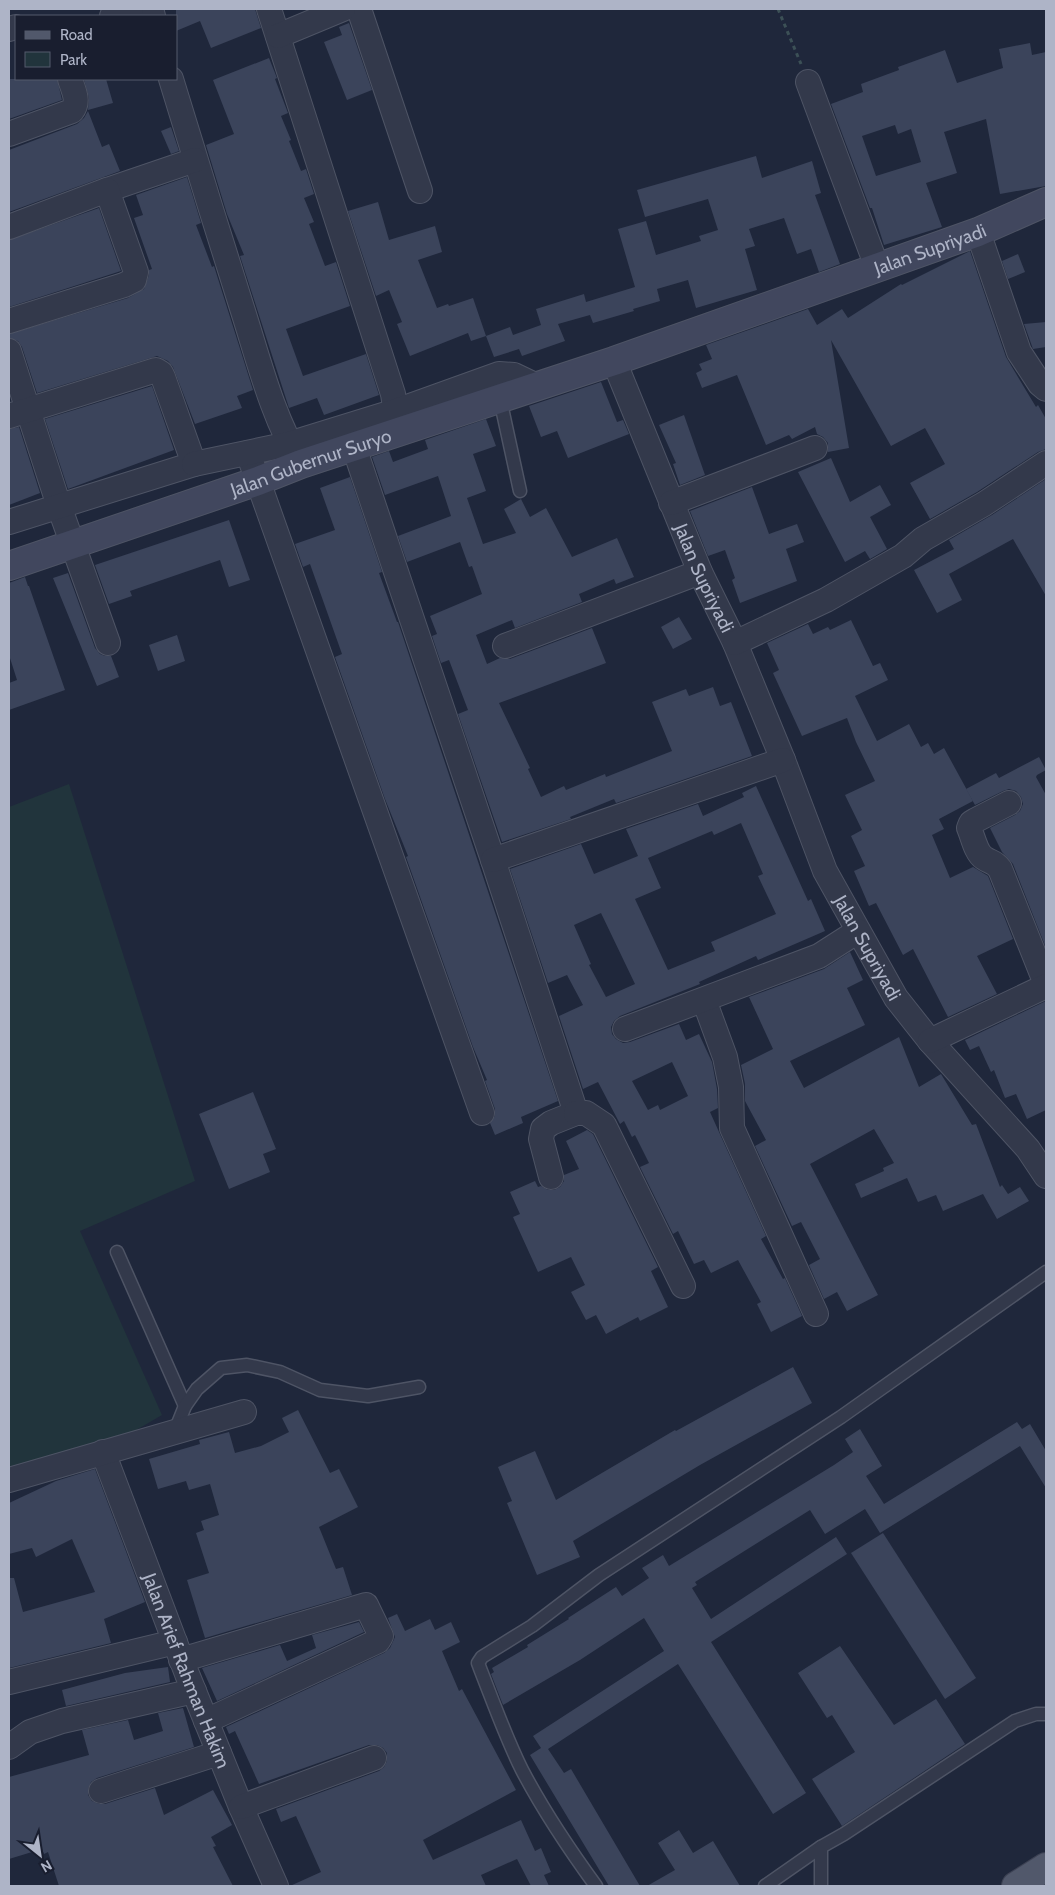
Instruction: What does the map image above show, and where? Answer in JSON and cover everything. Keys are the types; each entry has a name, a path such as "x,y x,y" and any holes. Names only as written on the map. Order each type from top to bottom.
{"main road":[{"name":"Jalan Supriyadi","path":"614,361 978,232 1046,202"},
{"name":"Jalan Gubernur Suryo","path":"9,566 258,481 295,454 354,446 398,422 500,399 614,361"},
{"path":"1016,1886 1046,1868"}],"street":[{"path":"115,15 131,9"},
{"path":"269,9 393,394 398,422"},
{"path":"278,36 343,9"},
{"path":"358,9 420,190"},
{"path":"9,134 72,111 77,101 70,80"},
{"path":"171,80 272,404 295,454"},
{"path":"808,82 877,267"},
{"path":"9,227 107,190 195,160"},
{"path":"9,321 124,285 134,280 136,272 107,190"},
{"path":"978,232 1019,352 1046,390"},
{"path":"9,351 19,413 74,544 108,643"},
{"name":"Jalan Supriyadi","path":"614,361 700,572 734,643 783,760 825,871 896,998 930,1041 1037,1145 1046,1176"},
{"path":"19,413 156,370 163,377 194,464"},
{"path":"9,522 194,464 248,453 295,454 398,422 499,374 514,375 537,386"},
{"path":"354,446 494,860 576,1113"},
{"path":"671,503 815,448"},
{"path":"248,453 482,1113"},
{"path":"734,643 826,600 903,556 923,539 984,504 1046,463"},
{"path":"505,646 700,572"},
{"path":"494,860 783,760"},
{"path":"930,1041 1046,985 1000,869 995,862 984,858 980,854 970,828 971,823 1009,804"},
{"path":"625,1029 819,956 858,932"},
{"path":"704,1000 725,1057 730,1080 733,1110 732,1128 816,1314"},
{"path":"551,1177 541,1139 543,1129 551,1123 576,1113 586,1113 604,1125 683,1286"},
{"path":"9,1480 244,1412"},
{"name":"Jalan Arief Rahman Hakim","path":"103,1452 184,1666 276,1886"},
{"path":"9,1747 30,1732 62,1721 184,1666 366,1605 381,1636 378,1641 206,1721"},
{"path":"9,1682 184,1666"},
{"path":"101,1791 219,1753"},
{"path":"241,1806 374,1758"}],"lane":[{"path":"500,399 520,491"},
{"path":"116,1252 185,1406"},
{"path":"596,1886 536,1795 519,1763 480,1671 478,1663 482,1657 532,1626 599,1575 841,1417 1046,1272"},
{"path":"175,1431 185,1406 197,1389 222,1368 247,1365 280,1372 320,1390 368,1396 419,1387"},
{"path":"766,1886 821,1847 844,1834 1016,1721 1036,1714 1046,1714"},
{"path":"821,1847 821,1886"}],"path":[{"path":"778,9 808,82"}],"green space":[{"path":"69,784 195,1181 80,1231 162,1415 102,1450 9,1477 9,807"}],"building":[{"path":"176,9 255,9 261,28 211,48 200,21 178,30 178,15 176,15"},
{"path":"349,23 372,90 347,100 324,42 342,35 339,27"},
{"path":"1030,43 1032,55 1046,52 1046,186 1000,194 986,119 944,132 957,173 926,183 942,227 884,245 872,208 870,208 831,104 863,92 861,84 899,70 898,67 945,50 957,83 1003,68 999,49","holes":["895,125 898,134 911,129 921,162 876,176 862,136"]},
{"path":"269,58 288,113 281,116 291,140 289,141 301,171 306,169 314,194 304,198 314,222 309,224 325,266 336,262 350,306 286,329 303,376 366,354 379,395 324,415 317,398 289,408 240,256 244,255 227,214 206,145 234,134 213,80"},
{"path":"9,79 57,80 62,100 9,119"},
{"path":"84,80 106,80 113,103 88,110 89,98"},
{"path":"88,111 102,147 109,144 120,171 9,212 9,150 77,124"},
{"path":"171,127 179,151 171,154 161,131"},
{"path":"756,156 762,178 812,161 821,193 815,195 840,264 819,272 811,249 797,254 784,218 749,229 755,246 745,249 757,290 696,308 688,280 657,289 660,301 633,309 634,311 593,323 590,315 558,324 565,341 522,356 519,349 494,357 486,336 510,327 513,335 541,325 536,309 584,294 586,302 635,287 618,229 646,221 656,255 701,241 699,236 718,230 708,199 645,217 637,190"},
{"path":"187,177 201,223 196,225 212,267 214,266 253,390 237,396 242,408 195,424 173,367 168,361 157,356 37,393 22,347 18,341 9,338 9,334 128,298 144,289 149,270 152,269 134,218 143,215 136,195"},
{"path":"378,202 389,240 435,226 442,252 418,260 437,308 473,298 486,336 471,341 468,333 410,356 397,324 402,322 389,290 376,296 348,211"},
{"path":"99,208 121,271 9,307 9,240"},
{"path":"970,251 1006,357 1036,407 1038,405 1046,419 1046,449 1038,452 977,492 930,519 910,483 945,464 925,428 891,446 831,340 849,448 828,452 828,443 817,434 815,427 792,439 789,435 766,445 737,375 702,388 696,373 702,370 699,364 712,359 706,345 808,309 817,325 842,309 848,318 901,284"},
{"path":"1018,254 1025,272 1008,279 1002,261"},
{"path":"1046,322 1046,347 1033,349 1024,324"},
{"path":"601,382 617,422 623,420 629,434 568,458 557,431 541,437 529,406"},
{"path":"152,386 174,450 68,489 45,419"},
{"path":"684,415 705,475 680,485 673,464 676,463 659,425"},
{"path":"486,419 496,446 473,454 486,491 467,498 483,544 516,533 504,509 521,499 530,517 546,508 572,557 617,538 634,577 616,584 614,579 579,594 582,602 515,628 512,620 476,635 487,664 500,658 510,659 592,628 606,663 499,703 530,768 528,769 541,797 564,786 566,790 605,774 606,777 672,751 652,702 686,689 689,696 713,687 720,706 731,702 752,756 616,803 614,799 570,817 571,819 502,842 458,714 468,710 449,660 441,663 432,636 437,634 430,616 482,594 472,566 469,567 460,542 407,562 398,536 451,516 438,476 385,495 372,457 389,451 393,462 428,449 425,440"},
{"path":"19,427 40,493 9,505 9,429"},
{"path":"831,458 850,502 880,485 891,505 870,517 887,549 870,559 865,551 845,562 798,472"},
{"path":"350,477 382,572 379,573 398,622 558,1101 521,1117 523,1123 495,1135 490,1123 495,1116 495,1109 485,1081 487,1080 473,1047 406,857 408,856 385,799 335,657 342,654 310,564 303,567 295,544 335,530 320,488"},
{"path":"1046,479 1046,596 1013,539 949,574 962,600 937,613 914,570 954,549 949,540 992,515"},
{"path":"752,487 769,534 797,524 804,542 786,549 797,581 740,603 732,580 735,578 725,550 708,556 690,511"},
{"path":"229,520 250,580 229,587 220,560 130,591 132,596 109,604 95,565"},
{"path":"68,573 95,648 100,654 111,656 119,677 97,686 53,578"},
{"path":"25,577 65,690 9,710 9,683 17,680 9,655 9,583"},
{"path":"679,617 692,639 673,649 661,627"},
{"path":"851,620 873,666 880,663 888,680 855,696 877,741 909,724 921,747 928,743 934,754 944,748 973,801 939,819 944,829 932,835 950,878 973,867 988,876 1013,939 977,956 997,994 948,1017 913,949 903,955 876,903 869,906 854,871 865,866 851,836 862,830 845,795 875,781 856,742 847,718 802,736 773,673 779,670 767,643 808,624 813,634 828,627 830,630"},
{"path":"177,635 185,661 158,671 149,645"},
{"path":"1039,757 1046,770 1036,777 1046,795 1046,948 1013,864 1002,852 990,828 1020,811 1023,804 1021,797 1016,791 1009,789 975,805 966,789 996,773 999,778"},
{"path":"756,786 808,901 811,899 825,931 758,960 756,956 699,982 700,984 620,1016 611,1027 612,1034 623,1043 679,1024 686,1040 699,1034 712,1062 717,1089 718,1108 710,1112 766,1236 761,1239 783,1279 785,1278 802,1316 771,1332 757,1304 761,1302 738,1260 711,1273 704,1260 694,1264 678,1231 673,1234 640,1167 649,1163 635,1135 632,1137 624,1121 620,1124 598,1082 583,1089 559,1016 583,1005 567,975 548,983 510,869 581,844 594,874 638,856 626,829 698,804 703,816 744,797 742,793","holes":["741,823 763,874 758,876 776,914 711,942 715,951 668,970 635,899 661,888 648,858 712,831 714,835","601,913 635,984 606,997 589,965 591,964 574,925","672,1062 688,1096 660,1110 658,1105 648,1110 632,1081"]},
{"path":"850,952 863,980 847,988 865,1025 790,1061 804,1088 899,1037 919,1087 941,1074 972,1125 976,1124 1000,1187 1002,1185 1008,1194 1020,1187 1029,1201 997,1219 983,1194 943,1211 936,1195 918,1202 907,1178 861,1198 855,1184 884,1171 883,1168 894,1163 874,1129 810,1164 878,1295 847,1311 837,1292 824,1299 809,1265 820,1259 801,1222 792,1226 755,1146 766,1140 745,1101 745,1084 741,1065 773,1049 749,997 824,969"},
{"path":"1046,1001 1046,1110 1027,1119 1016,1094 1005,1098 994,1070 991,1072 979,1046 970,1050 965,1040"},
{"path":"253,1092 276,1149 263,1154 270,1172 229,1189 199,1114"},
{"path":"587,1130 593,1134 658,1267 651,1271 668,1307 640,1321 638,1317 606,1334 596,1315 586,1320 571,1292 585,1285 571,1257 538,1272 513,1217 520,1214 510,1192 535,1181 538,1187 541,1186 548,1190 560,1187 564,1181 564,1175 579,1169 566,1141"},
{"path":"793,1367 812,1403 700,1465 573,1541 580,1557 537,1575 507,1503 512,1501 498,1467 535,1451 556,1500 675,1430"},
{"path":"298,1410 330,1473 339,1469 358,1507 319,1527 336,1569 343,1567 352,1595 205,1638 187,1580 209,1573 196,1533 204,1530 201,1521 219,1515 210,1484 189,1490 186,1481 158,1489 149,1459 200,1444 199,1440 229,1432 235,1453 261,1446 289,1432 282,1418"},
{"path":"1017,1422 1022,1429 1030,1424 1046,1451 1046,1488 1020,1446 880,1533 865,1509 825,1534 810,1510 695,1582 697,1585 692,1588 711,1619 836,1537 847,1554 711,1642 806,1793 773,1814 678,1664 548,1749 564,1773 571,1769 640,1886 609,1886 530,1755 541,1748 533,1736 664,1651 644,1618 580,1660 503,1705 491,1674 494,1672 492,1668 528,1647 527,1645 616,1587 622,1596 649,1578 642,1568 663,1555 669,1566 834,1465 853,1452 845,1439 860,1429 882,1466 866,1476 884,1504"},
{"path":"95,1469 145,1602 104,1619 111,1643 9,1668 9,1578 14,1578 23,1612 95,1592 72,1539 36,1557 32,1548 9,1554 9,1503 56,1481"},
{"path":"883,1533 976,1678 945,1699 851,1553"},
{"path":"397,1614 405,1631 430,1619 435,1630 451,1622 460,1642 442,1651 459,1691 462,1689 516,1790 423,1840 433,1860 521,1820 535,1851 541,1848 551,1872 544,1875 549,1886 531,1886 517,1859 481,1875 486,1886 290,1886 321,1872 296,1816 281,1822 276,1809 379,1771 387,1761 387,1753 377,1745 369,1745 259,1784 235,1731 229,1734 226,1727 384,1653 390,1648 395,1637 388,1618"},
{"path":"359,1622 364,1632 217,1701 202,1668 280,1645 287,1661 316,1648 312,1635"},
{"path":"840,1646 894,1725 936,1699 965,1744 842,1826 812,1779 855,1752 832,1715 827,1718 798,1673"},
{"path":"168,1667 170,1682 66,1706 62,1690 125,1673"},
{"path":"183,1708 194,1747 97,1778 91,1782 88,1795 92,1801 105,1804 155,1788 164,1815 213,1790 232,1825 211,1837 216,1846 213,1847 233,1886 59,1886 48,1852 44,1854 42,1849 9,1859 9,1777 89,1755 82,1730 128,1720 134,1740 163,1731 158,1713"},
{"path":"679,1830 693,1853 713,1841 740,1886 647,1886 675,1870 658,1843"}]}
